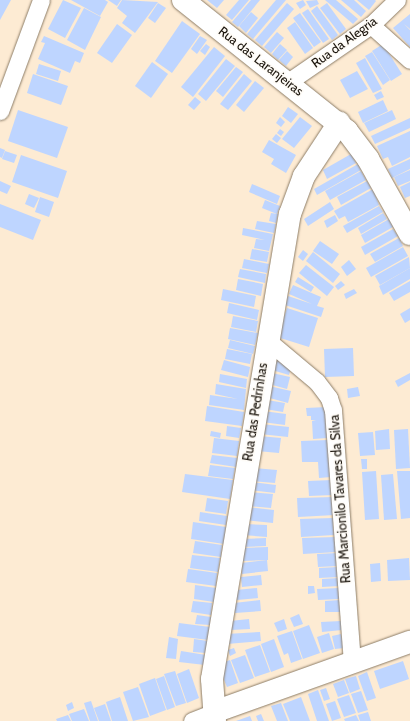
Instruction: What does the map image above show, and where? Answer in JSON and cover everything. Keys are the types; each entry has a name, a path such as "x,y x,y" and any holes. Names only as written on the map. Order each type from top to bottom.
{"street":[{"path":"0,110 41,0"},
{"name":"Rua das Laranjeiras","path":"183,0 339,123 354,138 368,159 410,234"},
{"name":"Rua da Alegria","path":"288,82 371,25 397,0"},
{"path":"371,25 410,60"},
{"name":"Rua das Pedrinhas","path":"214,717 212,679 267,340 296,193 339,123"},
{"name":"Rua Marcionilo Tavares da Silva","path":"267,340 317,382 329,398 333,410 352,663"},
{"path":"192,721 214,717 410,642"}],"building":[{"path":"0,0 11,0 0,20"},
{"path":"63,0 81,8 65,38 48,29"},
{"path":"71,0 105,0 108,2 100,16"},
{"path":"108,0 121,0 117,6"},
{"path":"122,0 158,2 135,33 122,23 127,16 117,8"},
{"path":"207,0 224,0 217,8"},
{"path":"239,0 249,0 232,20 226,15"},
{"path":"251,0 260,0 238,27 232,22"},
{"path":"276,0 286,0 253,39 247,34"},
{"path":"303,0 306,5 300,9 296,3"},
{"path":"317,0 319,4 310,8 306,1"},
{"path":"325,0 336,0 358,19 353,24"},
{"path":"341,0 354,0 366,11 361,17"},
{"path":"357,0 375,0 376,1 369,10"},
{"path":"158,3 166,8 155,23 148,18"},
{"path":"287,3 294,9 262,46 255,40"},
{"path":"327,3 346,29 340,34 320,8"},
{"path":"317,6 338,35 332,40 311,11"},
{"path":"84,8 101,17 85,50 67,40"},
{"path":"308,9 329,39 323,43 302,13"},
{"path":"251,12 258,18 246,33 239,26"},
{"path":"300,13 321,42 314,47 293,18"},
{"path":"410,14 410,29 404,24 410,30 410,47 393,28"},
{"path":"182,21 200,34 172,73 155,61"},
{"path":"295,22 313,48 305,54 287,28"},
{"path":"117,24 132,35 112,63 97,53"},
{"path":"277,32 284,38 271,53 264,47"},
{"path":"44,36 84,53 80,63 75,61 70,73 38,59 45,43 41,42"},
{"path":"200,36 207,40 197,54 191,49"},
{"path":"206,44 210,47 205,55 200,51"},
{"path":"280,44 287,50 278,60 272,54"},
{"path":"383,44 402,74 391,81 372,51"},
{"path":"214,47 225,56 193,97 181,87"},
{"path":"287,51 293,57 286,66 279,60"},
{"path":"372,52 390,80 383,85 365,56"},
{"path":"365,58 382,89 373,93 356,63"},
{"path":"226,59 235,66 206,101 198,94"},
{"path":"152,62 168,74 151,98 135,86"},
{"path":"39,64 61,71 58,81 36,74"},
{"path":"236,67 243,72 223,97 216,91"},
{"path":"357,71 368,89 350,98 340,80"},
{"path":"33,74 68,86 61,105 27,93"},
{"path":"244,74 252,81 228,110 220,104"},
{"path":"255,81 264,88 244,112 236,105"},
{"path":"381,91 384,97 377,100 374,95"},
{"path":"195,97 201,102 194,110 188,105"},
{"path":"383,100 388,111 363,123 358,112"},
{"path":"288,107 298,114 291,123 282,116"},
{"path":"18,110 68,127 57,158 8,141"},
{"path":"392,110 396,119 369,132 364,123"},
{"path":"280,117 285,122 281,127 276,123"},
{"path":"300,117 312,126 294,148 282,139"},
{"path":"410,118 410,128 375,144 371,136"},
{"path":"280,129 284,132 281,136 277,133"},
{"path":"410,131 410,157 392,166 388,157 383,159 377,146"},
{"path":"276,134 281,138 277,143 272,139"},
{"path":"269,140 296,155 286,173 271,164 274,159 262,152"},
{"path":"0,148 5,150 2,158 0,157"},
{"path":"5,151 17,155 14,163 2,159"},
{"path":"351,154 356,163 327,179 323,170"},
{"path":"21,155 67,171 58,198 12,182"},
{"path":"410,159 410,169 392,178 388,169"},
{"path":"358,164 361,170 317,195 314,189"},
{"path":"410,170 410,181 398,186 394,177"},
{"path":"361,171 366,180 330,200 325,191"},
{"path":"0,181 11,186 7,194 0,191"},
{"path":"367,181 371,188 341,205 337,197"},
{"path":"410,182 410,196 405,198 400,187"},
{"path":"252,184 280,196 277,204 249,192"},
{"path":"373,189 379,205 348,222 345,216 339,219 334,211"},
{"path":"29,194 39,198 34,208 25,204"},
{"path":"40,197 54,202 49,217 35,212"},
{"path":"265,200 280,206 277,214 262,208"},
{"path":"330,202 334,209 308,226 304,219"},
{"path":"0,204 41,220 33,240 0,227"},
{"path":"379,206 383,212 347,233 343,226"},
{"path":"271,213 278,214 276,223 269,221"},
{"path":"383,213 387,219 361,234 358,228"},
{"path":"335,215 338,221 327,228 324,221"},
{"path":"389,219 393,227 365,243 361,235"},
{"path":"257,221 276,224 274,233 255,229"},
{"path":"243,228 273,234 269,251 254,248 256,239 265,240 242,235"},
{"path":"393,229 398,236 365,255 361,247"},
{"path":"399,238 403,246 375,262 370,254"},
{"path":"320,241 339,254 332,264 313,251"},
{"path":"403,247 408,256 371,277 366,268"},
{"path":"252,249 269,252 267,262 250,259"},
{"path":"303,250 308,254 303,261 298,257"},
{"path":"313,252 340,274 333,283 306,261"},
{"path":"409,257 410,268 380,285 375,276"},
{"path":"244,259 269,264 267,273 242,268"},
{"path":"349,260 356,269 347,276 341,267"},
{"path":"306,265 334,287 327,296 299,273"},
{"path":"410,268 410,279 383,295 379,286"},
{"path":"240,269 266,274 265,283 238,277"},
{"path":"298,277 314,287 311,292 295,282"},
{"path":"238,279 263,284 261,296 236,290"},
{"path":"341,281 345,285 338,290 335,286"},
{"path":"410,281 410,292 394,301 389,293"},
{"path":"293,285 321,297 317,306 324,308 321,317 285,305 288,296 312,304 289,294"},
{"path":"223,289 256,296 254,307 221,300"},
{"path":"354,289 357,293 346,299 344,294"},
{"path":"229,303 259,310 257,320 227,313"},
{"path":"287,308 318,318 309,347 277,337"},
{"path":"410,308 410,320 405,323 400,314"},
{"path":"233,316 258,321 256,332 231,327"},
{"path":"230,328 258,333 255,345 228,339"},
{"path":"230,340 255,346 253,354 228,348"},
{"path":"353,348 354,376 325,377 324,349"},
{"path":"227,349 252,354 250,364 225,359"},
{"path":"276,359 292,364 289,375 272,370"},
{"path":"224,360 250,367 248,377 221,370"},
{"path":"272,373 290,377 287,389 269,384"},
{"path":"410,373 410,380 398,387 395,381"},
{"path":"220,374 247,379 246,388 219,382"},
{"path":"216,384 246,389 244,410 209,405 210,395 238,399 215,394"},
{"path":"269,386 291,391 288,403 266,397"},
{"path":"358,387 360,396 348,398 347,389"},
{"path":"267,400 285,403 283,412 265,409"},
{"path":"207,406 244,412 242,426 205,421"},
{"path":"327,407 327,438 313,439 312,421 316,420 311,420 311,416 307,416 306,408"},
{"path":"263,411 286,414 285,425 262,422"},
{"path":"261,424 289,427 288,437 260,434"},
{"path":"227,426 241,428 239,438 226,436"},
{"path":"389,429 390,449 376,450 375,431"},
{"path":"408,429 410,468 396,469 394,430"},
{"path":"211,431 221,433 220,438 210,436"},
{"path":"373,432 375,455 360,456 358,433"},
{"path":"259,436 281,438 279,453 257,451"},
{"path":"214,438 239,441 237,456 212,453"},
{"path":"328,440 331,477 319,478 318,462 302,462 301,441"},
{"path":"212,455 237,458 236,467 210,463"},
{"path":"361,459 367,459 367,469 362,469"},
{"path":"210,465 235,468 233,479 208,476"},
{"path":"253,468 277,470 275,483 251,481"},
{"path":"376,471 379,519 365,520 362,472"},
{"path":"397,471 410,471 410,518 401,519"},
{"path":"185,474 233,480 230,499 182,492"},
{"path":"393,474 397,519 384,520 381,475"},
{"path":"332,480 333,495 309,496 308,481"},
{"path":"251,482 276,485 275,493 250,490"},
{"path":"249,492 273,494 271,508 248,506"},
{"path":"334,497 335,515 298,517 297,498"},
{"path":"207,498 228,501 226,514 205,511"},
{"path":"246,507 274,510 273,523 245,520"},
{"path":"200,512 227,516 226,525 199,521"},
{"path":"333,518 334,535 301,537 300,519"},
{"path":"193,522 226,527 224,544 191,539"},
{"path":"245,524 267,525 267,537 243,535"},
{"path":"336,537 337,552 303,554 302,538"},
{"path":"266,538 266,546 242,547 242,539"},
{"path":"195,541 222,545 221,557 193,553"},
{"path":"268,547 268,560 242,561 242,548"},
{"path":"338,553 338,566 318,567 317,554"},
{"path":"192,555 220,558 218,572 190,568"},
{"path":"409,558 410,580 388,581 387,560"},
{"path":"267,560 268,571 242,574 241,563"},
{"path":"380,563 381,581 371,582 370,564"},
{"path":"338,567 339,577 319,578 319,568"},
{"path":"188,569 217,573 216,586 186,582"},
{"path":"261,575 262,585 242,587 241,577"},
{"path":"339,578 339,586 322,587 322,579"},
{"path":"195,585 216,588 214,602 194,599"},
{"path":"308,586 314,586 315,593 308,594"},
{"path":"257,588 258,598 237,600 236,590"},
{"path":"339,588 340,599 318,600 317,589"},
{"path":"260,600 261,611 235,613 234,603"},
{"path":"340,600 341,612 325,612 325,601"},
{"path":"193,601 212,603 211,615 191,612"},
{"path":"299,614 303,624 294,627 290,618"},
{"path":"197,615 211,617 210,625 195,624"},
{"path":"249,619 250,629 231,630 230,621"},
{"path":"284,619 287,629 278,632 274,623"},
{"path":"341,621 342,630 322,632 321,622"},
{"path":"179,623 210,627 208,640 177,636"},
{"path":"309,625 320,653 303,659 293,631"},
{"path":"292,631 302,659 291,663 288,653 284,655 277,636"},
{"path":"260,632 261,641 227,644 226,634"},
{"path":"329,633 334,649 322,653 317,637"},
{"path":"341,634 344,648 335,649 332,636"},
{"path":"169,637 178,639 176,659 166,658"},
{"path":"194,639 208,641 206,653 193,652"},
{"path":"274,639 284,667 271,672 261,644"},
{"path":"260,645 270,672 255,677 245,650"},
{"path":"234,648 236,653 230,656 228,650"},
{"path":"181,651 206,655 205,665 179,662"},
{"path":"245,655 254,678 240,683 231,660"},
{"path":"230,660 238,683 227,687 222,675 222,663"},
{"path":"403,661 409,679 380,689 374,671"},
{"path":"189,669 199,698 187,703 177,674"},
{"path":"175,671 186,703 176,706 164,674"},
{"path":"367,672 376,698 367,701 358,676"},
{"path":"164,676 175,707 167,710 156,679"},
{"path":"356,676 360,689 350,693 345,679"},
{"path":"155,678 166,710 150,716 139,684"},
{"path":"344,680 349,693 338,697 333,684"},
{"path":"138,687 149,717 133,721 123,692"},
{"path":"326,688 330,699 324,701 320,690"},
{"path":"318,690 329,721 317,721 308,694"},
{"path":"361,691 368,710 358,713 351,694"},
{"path":"349,695 356,713 344,717 337,699"},
{"path":"120,697 128,721 112,721 106,702"},
{"path":"301,697 310,721 290,721 283,704"},
{"path":"91,701 98,721 90,721 84,703"},
{"path":"335,701 341,718 332,721 326,704"},
{"path":"72,702 74,708 68,711 66,705"},
{"path":"281,703 288,721 277,721 271,706"},
{"path":"105,704 111,721 99,721 94,708"},
{"path":"84,709 89,721 72,721 69,714"},
{"path":"368,712 371,721 360,721 358,715"},
{"path":"261,714 264,721 258,721 256,716"},
{"path":"68,715 71,721 57,721 56,719"},
{"path":"356,715 359,721 345,721 344,719"},
{"path":"250,716 252,721 236,721"}]}
